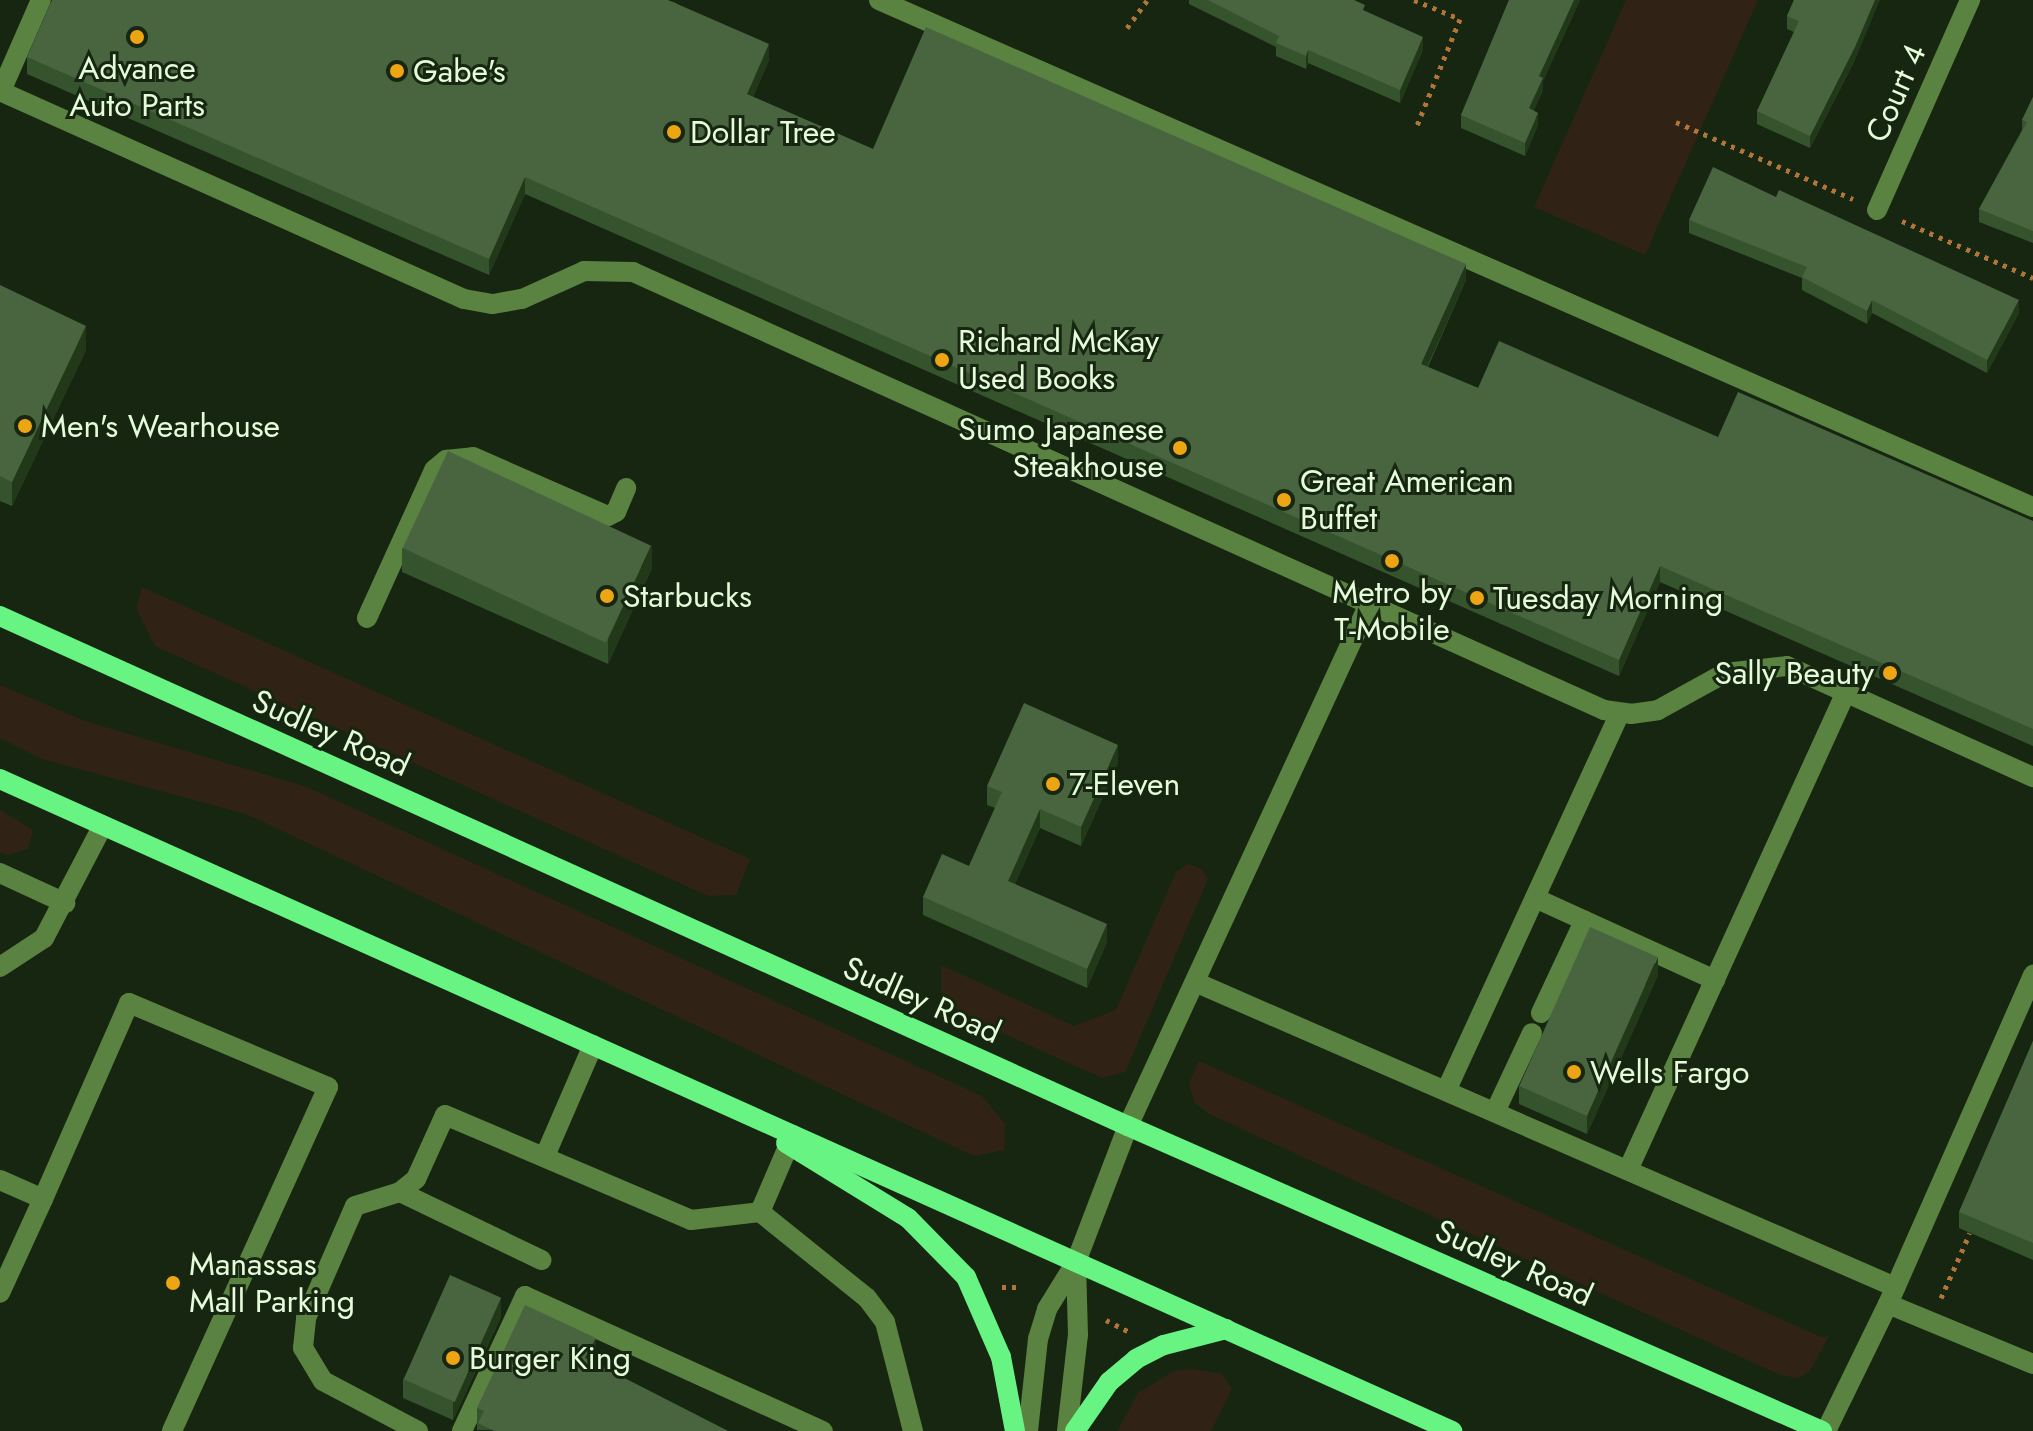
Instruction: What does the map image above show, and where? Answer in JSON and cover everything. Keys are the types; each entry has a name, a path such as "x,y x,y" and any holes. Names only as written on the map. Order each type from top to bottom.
{"main road":[{"name":"Sudley Road","path":"0,616 1128,1126 1824,1431"},
{"path":"0,779 718,1101 792,1140 1076,1262 1452,1431"},
{"path":"792,1140 908,1218 966,1277 1001,1357 1015,1431"},
{"path":"1075,1431 1109,1382 1136,1359 1164,1345 1226,1329"}],"street":[{"path":"41,0 0,91 464,299 493,304 522,299 584,271 633,272 1604,710 1620,713 1658,710 1725,673 1764,665 1787,666 2033,777"},
{"path":"879,0 2033,507"},
{"name":"Court 4","path":"1877,210 1970,0"},
{"path":"367,618 434,470 446,460 473,457 608,516 616,512 626,488"},
{"path":"1028,1431 1042,1324 1053,1295 1076,1262 1128,1126 1369,604"},
{"path":"1628,1170 1846,692"},
{"path":"1446,1091 1620,713"},
{"path":"0,967 44,938 65,903 103,825"},
{"path":"0,873 65,903"},
{"path":"1535,898 1715,980"},
{"path":"1541,1013 1584,921"},
{"path":"1824,1431 1892,1296 2033,975"},
{"path":"1195,982 1628,1170 1892,1296 1930,1321 2033,1364"},
{"path":"0,1293 129,1003 328,1087 172,1431"},
{"path":"1495,1112 1532,1033"},
{"path":"545,1156 593,1045"},
{"path":"418,1431 323,1381 303,1348 306,1318 355,1206 400,1192 416,1179 445,1115 691,1220 760,1212 867,1298 885,1322 913,1431"},
{"path":"760,1212 792,1140"},
{"path":"0,1180 43,1199"},
{"path":"400,1192 541,1260"},
{"path":"1067,1431 1078,1335 1076,1262"},
{"path":"462,1431 525,1296 823,1431"}],"path":[{"path":"1127,28 1147,0"},
{"path":"1414,0 1460,19 1416,128"},
{"path":"1930,1321 1970,1233"},
{"path":"998,1287 1017,1287"},
{"path":"1120,1326 1124,1318"},
{"path":"1106,1320 1133,1336"}],"shaded area":[{"path":"1626,0 1758,0 1645,255 1534,207"},
{"path":"142,587 750,859 736,895 708,896 155,646 136,608"},
{"path":"0,685 85,721 307,787 982,1096 1005,1124 1004,1150 974,1156 246,814 42,759 0,738"},
{"path":"0,810 33,830 28,849 8,855 0,852"},
{"path":"1188,864 1202,869 1208,879 1125,1072 1102,1078 949,1009 941,998 941,965 1074,1026 1116,1010 1176,872"},
{"path":"1199,1061 1821,1337 1829,1336 1810,1371 1798,1378 1780,1375 1209,1114 1194,1102 1189,1083"},
{"path":"1192,1369 1222,1374 1232,1389 1211,1431 1117,1431 1138,1393 1174,1371"}],"building":[{"path":"52,0 668,0 769,44 747,94 873,149 926,27 1466,264 1421,364 1478,388 1499,341 1718,437 1738,392 2033,521 2033,729 1660,566 1619,660 525,177 489,259 27,57"},
{"path":"1208,0 1354,0 1365,5 1363,10 1423,37 1400,90 1308,50 1306,56 1276,43 1279,36"},
{"path":"1509,0 1574,0 1539,76 1543,78 1529,108 1538,113 1525,143 1461,115"},
{"path":"1794,0 1875,0 1810,136 1757,111 1799,21 1787,16"},
{"path":"2033,97 2033,231 1979,209 2027,122 2022,120"},
{"path":"1713,167 1776,197 1779,190 2019,300 1987,360 1872,300 1867,311 1802,277 1807,267 1689,220"},
{"name":"Men's Wearhouse","path":"0,285 86,326 12,482 0,476"},
{"path":"448,451 651,546 606,643 403,548"},
{"path":"1024,703 1118,745 1081,827 1040,809 1008,881 1107,924 1087,969 923,897 942,854 969,866 1002,792 987,786"},
{"name":"Wells Fargo","path":"1590,927 1658,957 1587,1116 1519,1086"},
{"path":"2033,1041 2033,1243 1959,1212"},
{"name":"Burger King","path":"450,1275 501,1298 455,1402 404,1379"},
{"path":"525,1305 596,1338 585,1358 728,1431 494,1431 478,1423 484,1411 477,1408"}],"place":[{"name":"Advance Auto Parts","path":"137,37"},
{"name":"Gabe's","path":"397,71"},
{"name":"Dollar Tree","path":"674,132"},
{"name":"Richard McKay Used Books","path":"942,360"},
{"name":"Men's Wearhouse","path":"25,426"},
{"name":"Sumo Japanese Steakhouse","path":"1180,448"},
{"name":"Great American Buffet","path":"1284,500"},
{"name":"Metro by T-Mobile","path":"1392,561"},
{"name":"Starbucks","path":"607,596"},
{"name":"Tuesday Morning","path":"1477,598"},
{"name":"Sally Beauty","path":"1890,673"},
{"name":"7-Eleven","path":"1053,784"},
{"name":"Wells Fargo","path":"1574,1072"},
{"name":"Manassas Mall Parking","path":"173,1283"},
{"name":"Burger King","path":"453,1358"}]}
